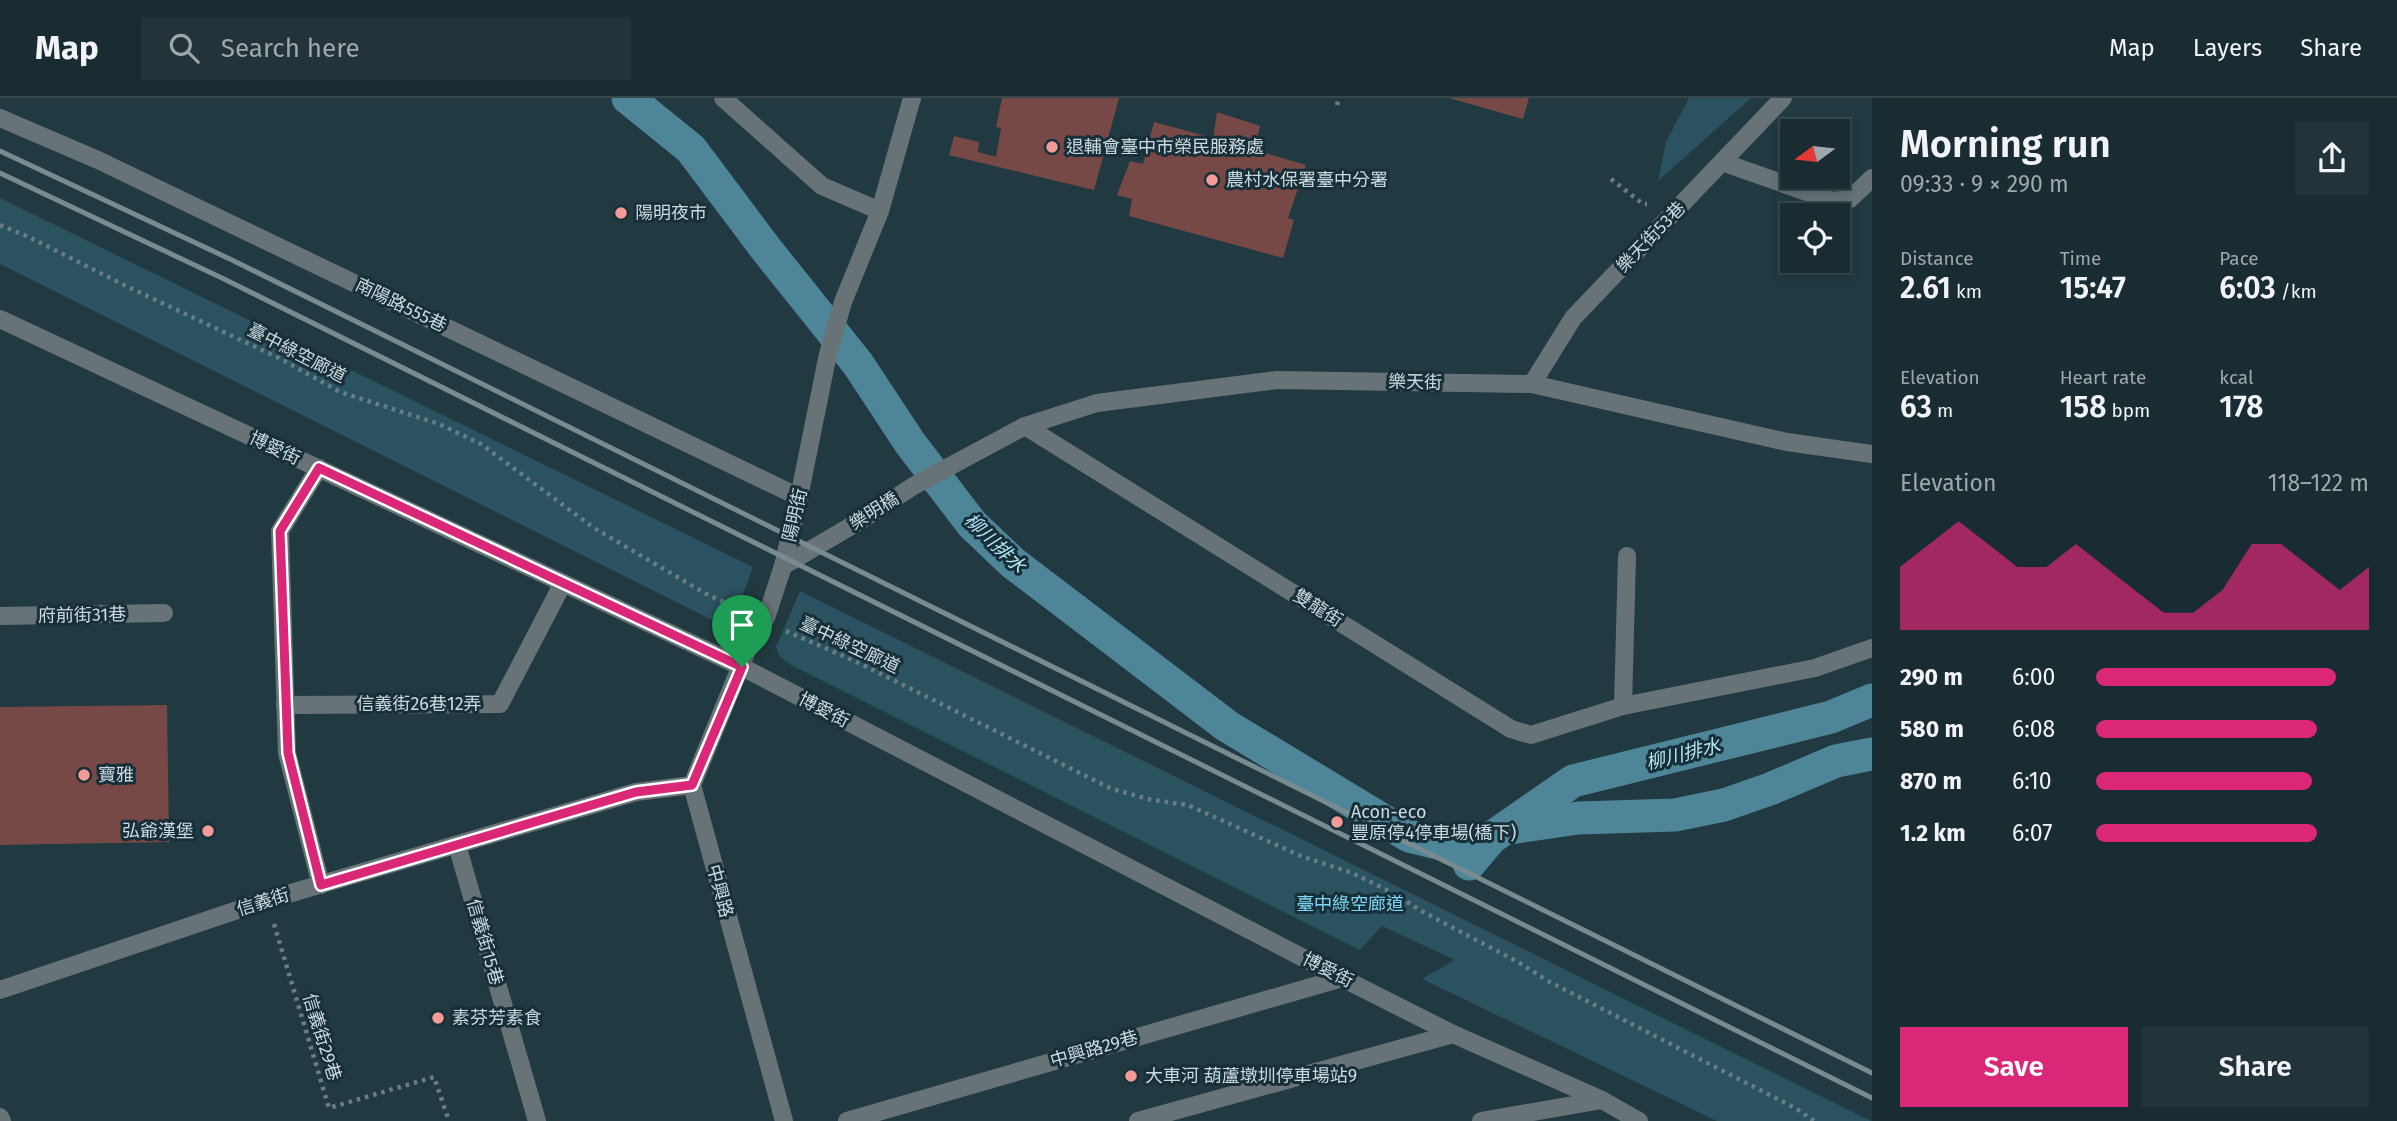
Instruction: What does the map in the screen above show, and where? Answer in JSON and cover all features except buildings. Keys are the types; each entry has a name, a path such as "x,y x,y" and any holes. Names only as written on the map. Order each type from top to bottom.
{"street":[{"path":"723,98 822,186 880,211 912,98"},
{"name":"樂天街53巷","path":"1532,384 1573,318 1783,98"},
{"name":"南陽路555巷","path":"0,118 123,172 799,497"},
{"path":"1722,162 1832,201 1850,199 1872,178"},
{"name":"陽明街","path":"742,667 760,619 766,618 783,566 828,354 843,302 880,211"},
{"name":"博愛街","path":"0,318 742,667 1342,978 1453,1034 1602,1100 1639,1121"},
{"name":"樂天街","path":"964,457 1025,426 1097,403 1277,380 1532,384 1787,442 1872,454"},
{"name":"雙龍街","path":"1025,426 1511,729 1531,735 1623,706 1815,668 1872,648"},
{"name":"樂明橋","path":"783,566 964,457"},
{"path":"319,468 280,531 288,753 321,885"},
{"path":"1623,706 1627,556"},
{"name":"信義街26巷12弄","path":"285,705 500,704 563,583"},
{"name":"府前街31巷","path":"0,616 164,613"},
{"path":"692,785 742,667"},
{"name":"信義街","path":"0,990 264,901 636,792 692,785"},
{"name":"中興路","path":"692,785 783,1121"},
{"name":"信義街15巷","path":"457,845 537,1121"},
{"name":"中興路29巷","path":"847,1121 1342,978"},
{"path":"1138,1121 1453,1034"},
{"path":"1482,1121 1602,1100"}],"path":[{"path":"1337,105 1339,98"},
{"path":"1611,179 1643,204 1686,201"},
{"name":"臺中綠空廊道","path":"0,225 281,359 340,392 439,424 481,444 594,528 708,595 859,663 1112,789 1153,800 1188,805 1301,856 1352,873 1518,962 1548,981 1797,1109 1814,1121"},
{"name":"信義街29巷","path":"273,920 329,1108 434,1077 449,1121"}],"green space":[{"path":"1689,98 1751,98 1658,181 1666,142"},
{"path":"0,198 753,567 734,619 730,624 722,625 0,264"},
{"name":"臺中綠空廊道","path":"800,591 1871,1121 1717,1121 1422,979 1455,960 1382,926 1360,950 791,665 780,657 776,647"}],"waterway":[{"name":"柳川排水","path":"628,98 691,149 766,249 858,364 910,443 972,524 1013,563 1227,726 1409,836 1478,853"},
{"name":"柳川排水","path":"1469,864 1491,838 1573,781 1831,717 1872,700"},
{"name":"柳川排水","path":"1510,828 1578,818 1675,815 1724,805 1836,761 1872,754"}],"railway":[{"path":"0,151 232,260 1872,1073"},
{"path":"0,173 224,279 1872,1098"}],"place":[{"name":"退輔會臺中市榮民服務處","path":"1052,147"},
{"name":"農村水保署臺中分署","path":"1212,180"},
{"name":"陽明夜市","path":"621,213"},
{"name":"寶雅","path":"84,775"},
{"name":"Acon-eco 豐原停4停車場(橋下)","path":"1337,822"},
{"name":"弘爺漢堡","path":"208,831"},
{"name":"素芬芳素食","path":"438,1018"},
{"name":"大車河 葫蘆墩圳停車場站9","path":"1131,1076"}],"route":[{"path":"319,468 742,667 692,785 636,792 321,885 288,753 280,531 319,468"}]}
